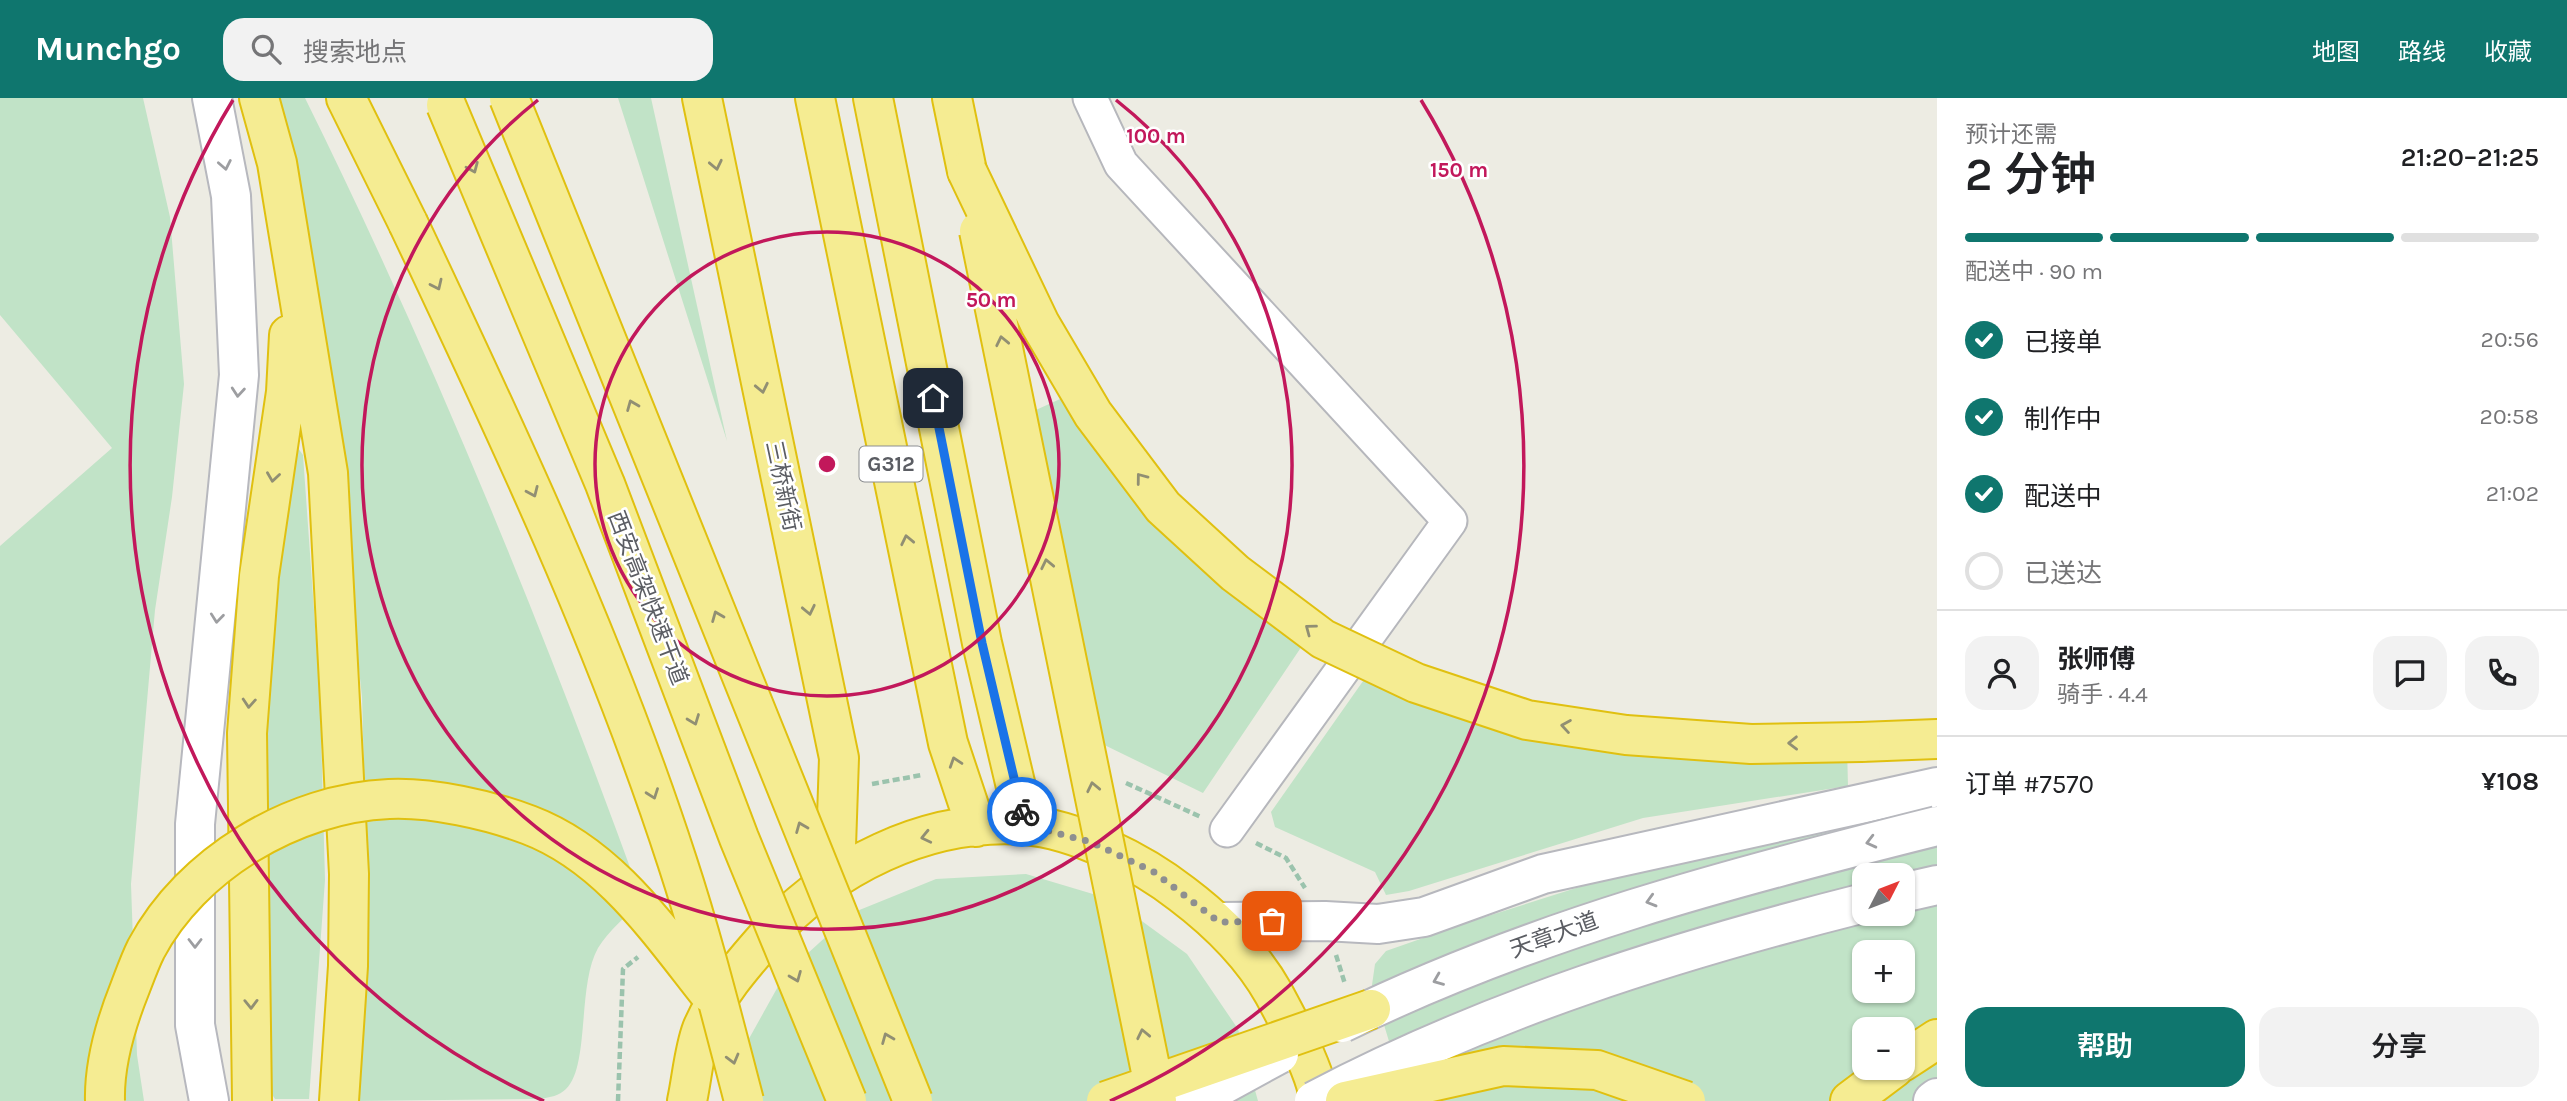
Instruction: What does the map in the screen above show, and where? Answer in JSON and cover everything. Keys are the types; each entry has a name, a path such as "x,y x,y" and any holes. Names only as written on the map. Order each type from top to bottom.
{"highway":[{"path":"259,98 277,163 328,473 348,847 348,966 339,1101"},
{"path":"346,98 408,223 542,512 622,708 677,861 720,1007 744,1101"},
{"path":"509,98 913,1101"},
{"name":"三桥新街","path":"702,98 839,758 835,876"},
{"name":"G312","path":"816,98 948,743 976,827"},
{"path":"873,98 982,643 1025,825"},
{"path":"952,98 1157,1101"},
{"name":"西安高架快速干道","path":"444,102 605,484 739,838 847,1101"},
{"path":"967,171 1040,324 1093,414 1163,507 1235,573 1323,639 1416,683 1527,720 1626,735 1751,744 1937,739"},
{"path":"252,1101 247,733 259,576 286,393 293,263"},
{"path":"105,1101 104,1082 121,1012 146,949 172,910 204,875 270,831 331,808 390,799 471,807 531,825 589,858 648,915 720,1007"},
{"path":"687,1101 702,1028 738,970 791,910 835,876 875,855 918,839 976,827 1025,825 1091,842 1154,872 1219,922 1262,973 1292,1026 1317,1101"},
{"path":"1106,1101 1358,997"},
{"path":"1915,1053 1937,1039"},
{"path":"1345,1101 1503,1066 1597,1070 1686,1101"},
{"path":"1850,1101 1878,1080"}],"street":[{"path":"209,1101 195,1025 195,824 239,375 231,196 212,98"},
{"path":"1090,98 1121,164 1450,521 1227,830"},
{"path":"1219,922 1325,921 1378,924 1424,917 1543,874 1937,788"},
{"name":"天章大道","path":"1193,1101 1358,997 1735,876 1937,825"},
{"path":"1915,890 1937,885"},
{"path":"1317,1101 1440,1041 1566,989 1684,951 1852,906"},
{"path":"1933,1101 1937,1098"}],"path":[{"path":"838,789 957,769"},
{"path":"1116,778 1286,858 1325,921 1358,997"},
{"path":"618,1101 623,969 644,952"}],"green space":[{"path":"0,98 143,98 170,217 184,384 172,497 155,610 131,884 137,1055 144,1101 0,1101 0,546 112,448 0,315"},
{"path":"271,98 305,98 398,295 526,595 642,900 598,948 588,982 581,1044 573,1078 566,1089 551,1097 353,1101 367,884 362,697 339,482"},
{"path":"618,98 651,98 727,441"},
{"path":"1069,395 1306,640 1203,793 1090,738 1027,414"},
{"path":"295,444 303,455 320,695 325,880 309,1099 275,1099 263,1080 257,813 270,597"},
{"path":"1368,674 1426,699 1847,747 1848,786 1643,818 1409,891 1386,895 1375,872 1275,827 1271,812"},
{"path":"1937,812 1937,1090 1922,1101 1407,1101 1372,985 1375,964 1386,951 1671,858"},
{"path":"1026,874 1113,900 1187,954 1238,1029 1258,1101 734,1101 741,1053 785,974 852,913 936,879"}],"way so far":[{"path":"1022,812 1025,825 1091,842 1154,872 1219,922 1272,921"}],"route":[{"path":"933,398 982,643 1022,812"}]}
